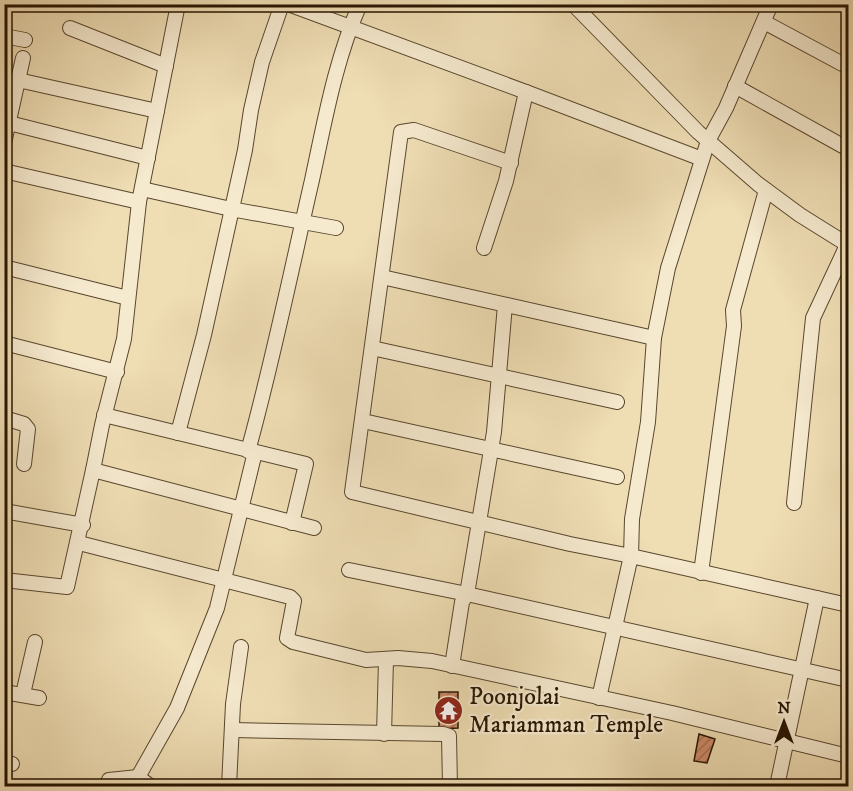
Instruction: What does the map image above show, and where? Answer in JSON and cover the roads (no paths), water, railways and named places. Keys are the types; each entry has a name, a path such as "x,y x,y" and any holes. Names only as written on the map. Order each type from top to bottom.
{"street":[{"path":"4,580 67,587 79,543 127,320 141,196 178,4"},
{"path":"178,433 231,209 255,91 282,4"},
{"path":"288,4 702,159"},
{"path":"138,777 177,708 217,608 241,509 251,452 283,316 323,121 350,27 360,4"},
{"path":"573,4 708,141 766,190 848,245 813,318 794,503"},
{"path":"599,698 631,556 632,519 648,422 654,338 668,268 708,141 771,4"},
{"path":"764,22 849,67"},
{"path":"70,28 166,66"},
{"path":"4,36 25,40"},
{"path":"4,143 23,58"},
{"path":"18,80 157,111"},
{"path":"735,86 849,149"},
{"path":"484,248 511,163 526,92"},
{"path":"9,123 148,158"},
{"path":"511,163 414,130 401,132 363,422 351,492 570,544 849,605"},
{"path":"4,171 336,228"},
{"path":"701,573 734,326 733,310 766,190"},
{"path":"4,267 128,298"},
{"path":"382,277 654,338"},
{"path":"452,666 462,602 467,594 492,450 505,305"},
{"path":"4,343 117,372"},
{"path":"372,348 617,402"},
{"path":"105,415 306,464 292,523"},
{"path":"4,418 24,424 28,429 24,464"},
{"path":"363,422 617,477"},
{"path":"93,470 314,528"},
{"path":"4,511 83,525"},
{"path":"79,543 290,597 294,601 286,633 287,638 293,642 366,660 392,659 452,666 849,756"},
{"path":"349,570 467,594 849,680"},
{"path":"777,786 817,598"},
{"path":"23,694 35,642"},
{"path":"229,786 233,704 241,647"},
{"path":"384,734 392,659"},
{"path":"4,692 39,698"},
{"path":"233,730 443,734 449,736 450,786"},
{"path":"108,783 138,777 150,786"}],"place":[{"name":"Poonjolai Mariamman Temple","path":"448,710"}]}
